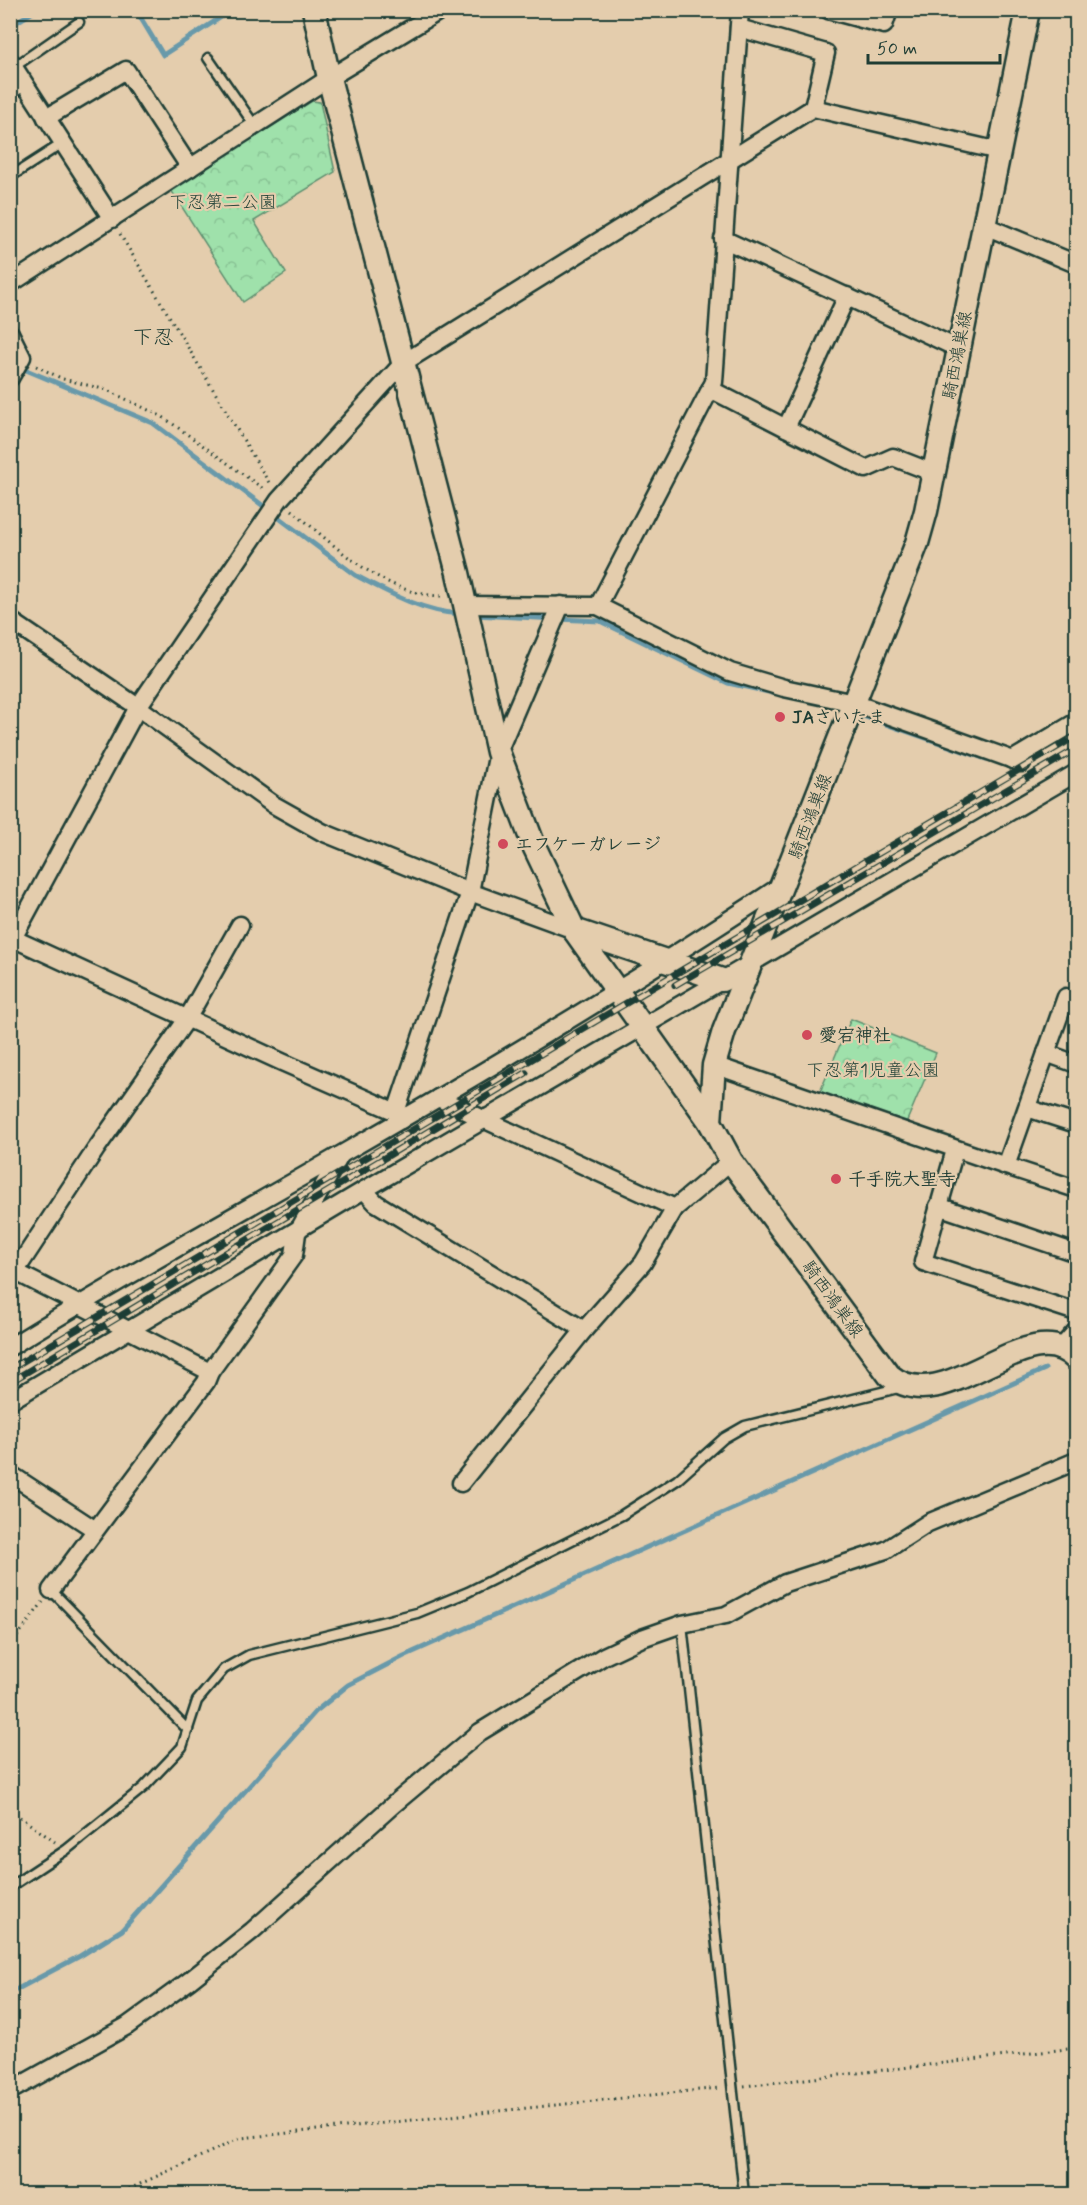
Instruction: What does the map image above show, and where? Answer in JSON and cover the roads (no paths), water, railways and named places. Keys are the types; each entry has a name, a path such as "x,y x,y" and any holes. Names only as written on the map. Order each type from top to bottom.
{"main road":[{"path":"314,10 329,78 463,600 498,752 534,846 574,930 710,1122"},
{"name":"騎西鴻巣線","path":"905,1386 889,1375 731,1161 710,1122 714,1065 724,1031 916,543 934,473 983,225 1029,10"},
{"path":"574,930 722,980"},
{"path":"905,1386 935,1387 1034,1347 1073,1339"}],"street":[{"path":"10,284 329,78 441,10"},
{"path":"598,606 714,382 740,10"},
{"path":"828,10 884,25 890,10"},
{"path":"399,1116 11,940 138,707 279,500 403,363 813,108 826,53 739,28"},
{"path":"12,64 111,219"},
{"path":"46,118 126,70 190,168"},
{"path":"813,108 999,152"},
{"path":"983,225 1077,264"},
{"path":"723,239 958,349"},
{"path":"786,428 847,296"},
{"path":"10,333 22,357 10,378"},
{"path":"710,389 866,469 893,457 934,473"},
{"path":"463,600 598,606 730,672 1017,762 1077,722"},
{"path":"399,1116 470,892 498,752 561,605"},
{"path":"10,620 138,707 274,805 322,832 470,892 574,930"},
{"path":"10,1401 297,1233 364,1190 722,980 749,967 1077,773"},
{"path":"10,1347 77,1305 340,1155 399,1116 438,1098 667,961 783,885"},
{"path":"210,1372 13,1270 187,1019 240,925"},
{"path":"1006,1166 1066,997 1077,1000"},
{"path":"1046,1053 1077,1064"},
{"path":"714,1065 955,1150 1077,1189"},
{"path":"438,1098 675,1208"},
{"path":"1027,1108 1077,1124"},
{"path":"955,1150 922,1262 1077,1312"},
{"path":"51,1590 94,1529 206,1382 210,1372 294,1255 297,1233 340,1155"},
{"path":"461,1483 584,1330 643,1263 675,1208 731,1161"},
{"path":"364,1190 376,1203 584,1330"},
{"path":"938,1206 1077,1253"},
{"path":"10,2091 127,2026 189,1981 252,1931 394,1803 480,1732 604,1656 642,1638 682,1624 726,1615 785,1583 886,1550 928,1523 1077,1461"},
{"path":"10,1474 94,1529"}],"lane":[{"path":"12,64 79,22"},
{"path":"208,58 255,126"},
{"path":"10,95 26,85"},
{"path":"10,177 63,143"},
{"path":"10,1887 66,1850 144,1787 182,1747 197,1701 224,1669 249,1655 417,1613 438,1605 622,1515 677,1480 724,1438 745,1426 905,1386"},
{"path":"51,1590 188,1730"},
{"path":"682,1624 744,2194"}],"waterway":[{"path":"10,26 36,10"},
{"path":"136,10 163,55 232,10"},
{"path":"19,367 153,423 355,575 420,606 461,614"},
{"path":"474,615 600,621 728,683 773,693"},
{"path":"854,713 986,759"},
{"path":"10,1993 80,1956 122,1930 315,1712 348,1685 404,1656 1045,1369"}],"railway":[{"path":"10,1369 1076,736"},
{"path":"675,985 1076,749"},
{"path":"10,1382 526,1073"}],"place":[{"name":"JAさいたま","path":"780,717"},
{"name":"エフケーガレージ","path":"503,844"},
{"name":"愛宕神社","path":"807,1035"},
{"name":"千手院大聖寺","path":"836,1179"}],"district":[{"name":"下忍","path":"153,337"}],"park label":[{"name":"下忍第二公園","path":"223,202"},
{"name":"下忍第1児童公園","path":"873,1070"}]}
